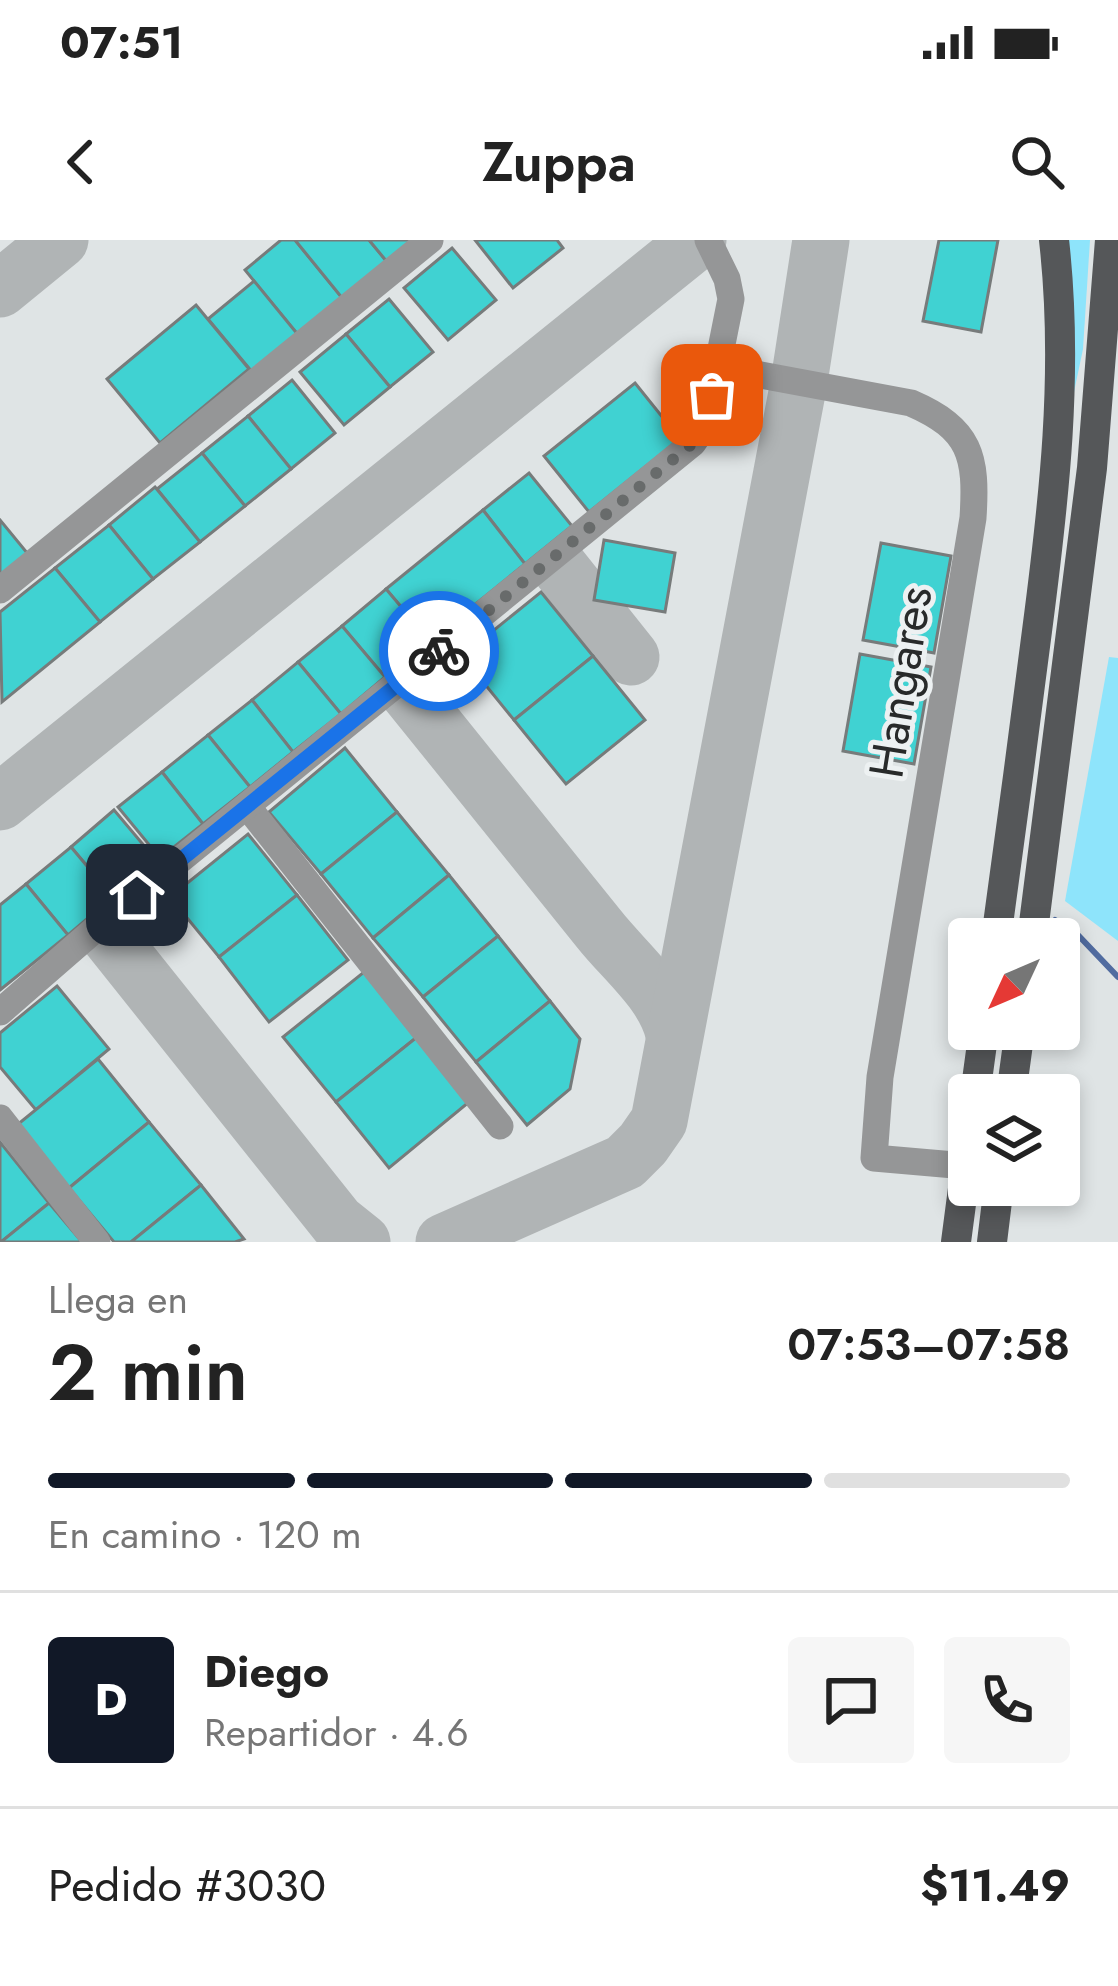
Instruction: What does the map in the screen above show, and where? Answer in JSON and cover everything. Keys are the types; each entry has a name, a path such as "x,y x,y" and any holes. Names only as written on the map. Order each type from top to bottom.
{"main road":[{"path":"999,918 1054,495 1060,316 1054,240"},
{"path":"1035,918 1092,468 1110,240"},
{"path":"956,1242 961,1206"},
{"path":"992,1242 996,1206"}],"lane":[{"path":"0,590 430,240"},
{"path":"0,1012 100,925 693,443 706,424 731,299 708,240"},
{"name":"Hangares","path":"718,367 911,403 937,415 964,440 975,477 973,518 880,1077 874,1157 916,1162 948,1158"},
{"path":"247,806 500,1126"},
{"path":"0,1118 97,1242"}],"shaded area":[{"path":"1065,240 1090,240 1083,349 1070,411"},
{"path":"1109,657 1118,658 1118,941 1065,901"}],"building":[{"path":"281,240 295,240 343,299 299,336 245,270"},
{"path":"295,240 369,240 388,263 343,299"},
{"path":"369,240 415,240 388,263"},
{"path":"475,240 557,240 563,248 513,288"},
{"path":"939,240 998,240 981,332 923,321"},
{"path":"452,248 496,300 448,340 404,288"},
{"path":"254,281 299,336 253,373 208,319"},
{"path":"389,299 433,352 390,387 346,334"},
{"path":"196,305 249,369 160,443 107,379"},
{"path":"346,334 390,387 344,425 300,372"},
{"path":"292,380 335,433 291,469 248,416"},
{"path":"635,383 680,439 589,512 544,456"},
{"path":"248,416 291,469 245,506 202,453"},
{"path":"202,453 245,506 200,542 157,489"},
{"path":"529,473 572,526 525,564 483,510"},
{"path":"155,487 200,542 153,579 109,525"},
{"path":"483,510 525,564 430,641 386,589"},
{"path":"0,520 28,554 0,577"},
{"path":"109,525 153,579 100,622 55,568"},
{"path":"604,540 675,553 665,612 594,600"},
{"path":"881,543 951,556 934,653 863,640"},
{"path":"55,568 100,622 2,702 0,612"},
{"path":"386,589 430,641 385,677 342,626"},
{"path":"541,592 593,656 514,720 462,656"},
{"path":"342,626 385,677 341,714 298,662"},
{"path":"860,654 931,667 914,764 843,751"},
{"path":"593,656 645,720 566,784 514,720"},
{"path":"298,662 341,714 293,752 252,700"},
{"path":"252,700 293,752 250,787 208,735"},
{"path":"208,735 250,787 203,824 162,772"},
{"path":"345,748 397,812 321,874 269,812"},
{"path":"162,772 203,824 160,858 118,807"},
{"path":"114,810 157,861 113,897 71,847"},
{"path":"397,812 449,875 373,938 321,874"},
{"path":"248,834 297,895 219,957 170,897"},
{"path":"71,847 113,897 68,935 26,884"},
{"path":"449,875 498,936 423,997 373,938"},
{"path":"26,884 68,935 0,990 0,905"},
{"path":"297,895 348,960 269,1022 219,957"},
{"path":"498,936 550,1001 476,1062 423,997"},
{"path":"364,972 417,1037 336,1102 283,1037"},
{"path":"57,986 109,1049 36,1110 0,1067 0,1033"},
{"path":"550,1001 580,1039 570,1089 527,1125 476,1062"},
{"path":"417,1037 469,1102 389,1168 336,1102"},
{"path":"98,1059 149,1122 69,1188 17,1125"},
{"path":"149,1122 201,1185 131,1242 114,1242 69,1188"},
{"path":"0,1142 49,1203 1,1242 0,1242"},
{"path":"201,1185 244,1239 131,1242"},
{"path":"49,1203 82,1242 1,1242"}],"waterway":[{"path":"1080,937 1118,977"}],"taxiway":[{"path":"0,289 60,240"},
{"path":"0,802 698,240"},
{"path":"444,1242 625,1162 659,1121 799,382 821,240"},
{"path":"553,559 631,657"},
{"path":"400,682 653,991 674,1034"},
{"path":"100,925 337,1222 362,1242"}],"way so far":[{"path":"439,651 678,458 706,424 712,395"}],"route":[{"path":"137,895 439,651"}]}
